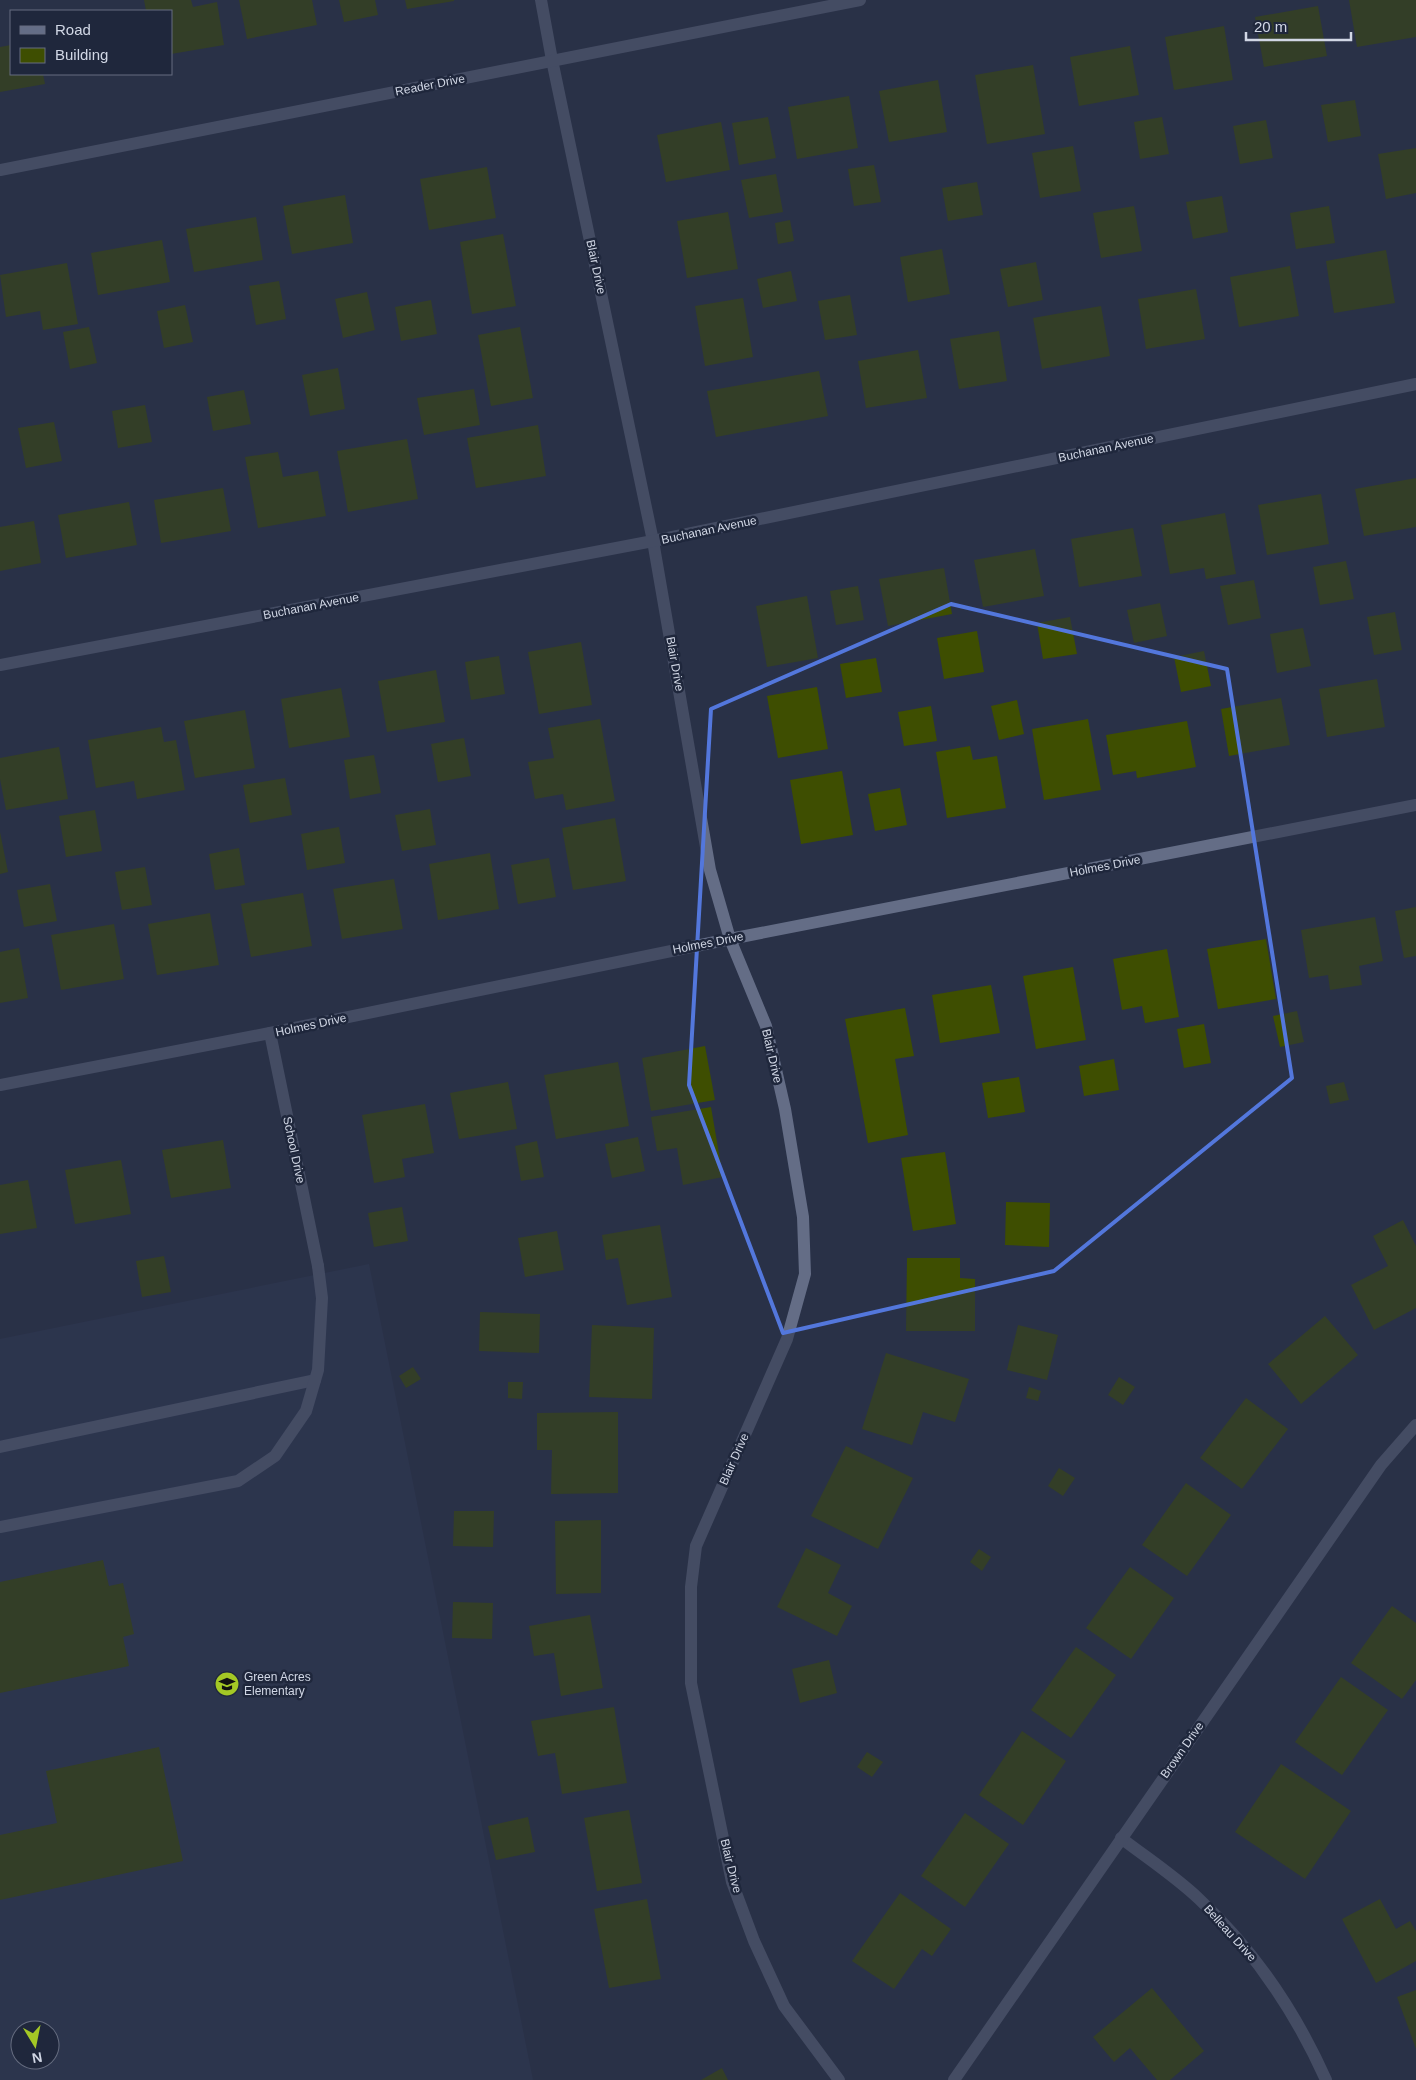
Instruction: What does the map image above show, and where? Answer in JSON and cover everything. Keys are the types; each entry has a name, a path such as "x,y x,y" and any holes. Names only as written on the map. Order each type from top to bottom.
{"street":[{"name":"Blair Drive","path":"541,0 653,541 710,870 730,939 766,1026 785,1109 803,1218 805,1274 787,1338 696,1546 691,1587 691,1683 732,1882 754,1941 784,2006 839,2080"},
{"name":"Reader Drive","path":"0,170 860,0"},
{"name":"Buchanan Avenue","path":"0,665 653,541 1416,384"},
{"name":"Holmes Drive","path":"0,1085 270,1034 730,939 1416,805"},
{"name":"School Drive","path":"0,1527 238,1481 275,1456 306,1411 318,1370 322,1298 318,1266 270,1034"},
{"path":"0,1447 315,1380"},
{"name":"Brown Drive","path":"954,2080 1382,1465 1416,1425"},
{"name":"Belleau Drive","path":"1121,1838 1199,1899 1254,1959 1309,2043 1326,2080"}],"highlighted area":[{"path":"951,604 1227,669 1292,1078 1054,1271 783,1333 689,1085 711,709"}],"shaded area":[{"name":"Green Acres Elementary","path":"369,1264 533,2080 0,2080 0,1339"}],"building":[{"path":"144,0 191,0 193,7 217,2 224,45 172,54 172,10 146,10"},
{"path":"239,0 312,0 317,25 247,39"},
{"path":"339,0 375,0 378,15 344,22"},
{"path":"405,0 454,0 454,1 407,9"},
{"path":"1349,0 1416,0 1416,37 1357,47"},
{"path":"1318,6 1327,56 1264,67 1255,17"},
{"path":"1224,26 1233,80 1174,90 1165,37"},
{"path":"10,45 10,75 43,75 45,84 0,92 0,47"},
{"path":"1130,46 1139,95 1079,106 1070,57"},
{"path":"1033,65 1045,134 987,144 975,75"},
{"path":"938,80 947,132 889,142 879,91"},
{"path":"849,96 858,148 797,159 788,107"},
{"path":"1355,100 1361,136 1328,142 1321,105"},
{"path":"768,117 776,158 739,165 732,123"},
{"path":"1162,117 1169,154 1140,159 1134,122"},
{"path":"1266,120 1273,158 1240,164 1233,126"},
{"path":"721,122 730,170 666,182 657,135"},
{"path":"1073,146 1081,191 1040,198 1032,153"},
{"path":"1416,148 1416,193 1386,199 1378,154"},
{"path":"874,165 881,202 854,206 848,169"},
{"path":"487,167 496,218 429,230 420,179"},
{"path":"776,174 783,212 749,218 741,180"},
{"path":"977,182 983,215 948,221 942,188"},
{"path":"345,195 353,243 292,254 283,206"},
{"path":"1222,196 1228,232 1193,239 1186,202"},
{"path":"1134,206 1142,251 1101,258 1093,213"},
{"path":"1329,206 1335,243 1296,249 1290,213"},
{"path":"728,212 738,269 687,278 677,221"},
{"path":"256,217 263,260 194,272 186,229"},
{"path":"790,220 794,241 778,244 775,223"},
{"path":"503,234 516,306 472,314 460,242"},
{"path":"162,240 170,282 98,295 91,253"},
{"path":"942,249 950,294 908,302 900,257"},
{"path":"1386,250 1395,303 1334,313 1326,261"},
{"path":"1036,262 1043,300 1008,307 1000,269"},
{"path":"67,263 78,324 43,330 40,311 6,317 0,275"},
{"path":"1290,266 1299,316 1239,327 1230,277"},
{"path":"791,271 797,301 763,308 757,279"},
{"path":"279,281 286,319 256,325 249,286"},
{"path":"1196,289 1205,339 1146,349 1138,299"},
{"path":"367,292 375,330 343,338 335,299"},
{"path":"850,295 857,335 825,340 818,301"},
{"path":"743,298 753,357 705,366 695,306"},
{"path":"431,300 437,334 401,341 395,307"},
{"path":"185,305 193,342 164,348 157,311"},
{"path":"1101,306 1110,356 1042,369 1033,318"},
{"path":"89,327 97,363 70,369 63,332"},
{"path":"520,327 533,398 491,406 478,335"},
{"path":"999,331 1007,381 959,389 950,339"},
{"path":"918,350 927,398 866,408 858,361"},
{"path":"338,368 345,409 310,416 302,375"},
{"path":"819,371 828,416 716,437 707,391"},
{"path":"474,389 480,425 424,435 417,398"},
{"path":"244,390 251,424 213,431 207,397"},
{"path":"145,405 152,442 118,448 112,411"},
{"path":"54,422 62,461 26,468 18,428"},
{"path":"538,425 546,476 476,488 467,438"},
{"path":"407,439 418,499 348,512 337,451"},
{"path":"278,452 283,477 318,471 326,516 258,528 245,457"},
{"path":"1416,478 1416,527 1364,536 1355,489"},
{"path":"223,488 231,531 161,543 154,500"},
{"path":"1321,494 1329,544 1267,555 1258,505"},
{"path":"129,502 137,545 66,558 58,515"},
{"path":"1225,513 1236,574 1206,579 1204,568 1170,574 1161,525"},
{"path":"34,521 41,563 0,571 0,527"},
{"path":"1133,528 1142,576 1079,587 1071,539"},
{"path":"1035,549 1044,596 983,607 974,560"},
{"path":"1346,561 1354,599 1320,605 1313,567"},
{"path":"944,568 952,614 888,626 879,579"},
{"path":"1254,580 1261,618 1228,625 1220,586"},
{"path":"858,586 864,620 836,625 830,591"},
{"path":"807,596 818,658 767,667 756,606"},
{"path":"1160,603 1167,636 1134,643 1127,610"},
{"path":"1395,612 1402,650 1374,655 1367,617"},
{"path":"1070,617 1077,654 1043,659 1037,623"},
{"path":"1303,628 1311,666 1277,673 1270,634"},
{"path":"977,631 984,672 944,679 937,638"},
{"path":"581,642 592,705 539,714 528,652"},
{"path":"1204,651 1211,686 1181,692 1174,657"},
{"path":"499,656 505,694 471,700 465,662"},
{"path":"876,658 882,692 846,698 840,664"},
{"path":"436,670 445,722 387,732 378,681"},
{"path":"1377,679 1385,727 1327,737 1319,689"},
{"path":"817,687 828,749 778,758 767,696"},
{"path":"341,688 350,737 289,748 281,699"},
{"path":"1281,698 1290,745 1229,756 1221,709"},
{"path":"1017,700 1024,734 999,740 991,706"},
{"path":"931,706 937,741 904,746 898,712"},
{"path":"245,710 255,768 195,778 184,721"},
{"path":"600,719 615,801 566,810 563,794 535,799 528,762 554,758 548,728"},
{"path":"1088,719 1101,790 1044,800 1032,729"},
{"path":"1187,721 1196,767 1137,778 1136,771 1113,775 1106,735"},
{"path":"161,727 164,742 176,740 185,790 137,799 134,781 96,788 88,740"},
{"path":"464,738 471,776 438,782 431,744"},
{"path":"970,746 973,760 997,756 1006,808 947,818 936,752"},
{"path":"59,747 68,799 6,810 0,779 0,758"},
{"path":"374,755 381,793 350,799 344,760"},
{"path":"842,771 853,835 801,844 790,780"},
{"path":"285,778 292,815 250,823 243,785"},
{"path":"900,788 907,825 875,831 868,794"},
{"path":"430,809 436,845 402,851 395,815"},
{"path":"95,810 102,851 66,857 59,816"},
{"path":"615,818 626,881 573,890 562,828"},
{"path":"339,827 345,863 307,870 301,834"},
{"path":"0,832 8,872 0,874"},
{"path":"239,848 245,885 215,890 209,854"},
{"path":"490,853 499,909 438,920 429,864"},
{"path":"549,858 556,897 518,904 511,865"},
{"path":"145,867 152,905 122,910 115,872"},
{"path":"394,879 403,929 342,939 333,889"},
{"path":"50,884 57,921 24,927 17,890"},
{"path":"303,893 312,946 251,957 241,904"},
{"path":"1416,907 1416,956 1404,958 1395,911"},
{"path":"210,913 219,965 157,975 148,924"},
{"path":"1375,917 1383,961 1359,966 1362,985 1330,990 1328,975 1309,978 1301,930"},
{"path":"114,924 124,979 61,990 51,935"},
{"path":"1266,939 1276,999 1218,1009 1207,949"},
{"path":"19,948 28,998 0,1003 0,952"},
{"path":"1167,949 1179,1017 1145,1023 1142,1006 1122,1010 1113,959"},
{"path":"1073,967 1086,1040 1036,1049 1023,976"},
{"path":"991,985 1000,1033 940,1043 932,995"},
{"path":"905,1008 914,1056 895,1059 908,1135 868,1143 845,1019"},
{"path":"1297,1011 1304,1042 1280,1047 1273,1016"},
{"path":"1204,1024 1211,1063 1184,1068 1177,1029"},
{"path":"705,1046 715,1100 651,1111 642,1058"},
{"path":"1114,1059 1119,1090 1084,1096 1079,1066"},
{"path":"618,1062 629,1126 556,1139 544,1075"},
{"path":"1019,1077 1025,1112 988,1118 982,1083"},
{"path":"508,1082 517,1129 459,1139 450,1093"},
{"path":"1344,1082 1349,1100 1330,1104 1326,1086"},
{"path":"425,1104 434,1153 402,1159 405,1177 374,1183 362,1115"},
{"path":"711,1107 723,1177 683,1185 677,1148 657,1151 651,1117"},
{"path":"638,1137 645,1171 612,1178 605,1144"},
{"path":"223,1140 231,1188 171,1198 162,1150"},
{"path":"537,1141 544,1177 521,1181 515,1146"},
{"path":"945,1152 956,1224 913,1231 901,1158"},
{"path":"121,1160 131,1214 75,1224 65,1170"},
{"path":"28,1180 37,1228 0,1234 0,1185"},
{"path":"1006,1202 1050,1203 1049,1247 1005,1245"},
{"path":"402,1207 408,1241 374,1247 368,1213"},
{"path":"1403,1220 1416,1246 1416,1308 1374,1330 1351,1285 1388,1266 1373,1236"},
{"path":"660,1225 672,1297 627,1305 618,1258 606,1260 602,1235"},
{"path":"557,1231 564,1270 525,1277 518,1238"},
{"path":"164,1256 171,1292 142,1297 136,1261"},
{"path":"907,1258 960,1258 960,1278 975,1279 975,1331 906,1331"},
{"path":"480,1312 540,1314 539,1353 479,1351"},
{"path":"1325,1316 1358,1355 1301,1404 1268,1364"},
{"path":"592,1325 654,1328 652,1399 589,1397"},
{"path":"1018,1325 1058,1335 1047,1380 1007,1370"},
{"path":"886,1353 969,1379 955,1422 923,1412 912,1445 862,1429"},
{"path":"413,1367 421,1379 406,1388 399,1376"},
{"path":"1119,1377 1135,1387 1123,1405 1108,1395"},
{"path":"508,1382 523,1382 522,1399 508,1398"},
{"path":"1029,1387 1041,1391 1038,1401 1026,1398"},
{"path":"1246,1398 1288,1429 1242,1489 1200,1458"},
{"path":"618,1412 618,1493 551,1494 552,1450 537,1450 537,1413"},
{"path":"846,1446 913,1478 878,1549 811,1516"},
{"path":"1059,1468 1075,1478 1063,1496 1048,1486"},
{"path":"1186,1483 1231,1515 1187,1576 1142,1545"},
{"path":"454,1511 494,1511 493,1547 453,1546"},
{"path":"601,1520 601,1593 556,1594 555,1521"},
{"path":"806,1548 841,1565 828,1593 852,1606 837,1636 777,1607"},
{"path":"979,1549 991,1557 982,1571 970,1562"},
{"path":"103,1560 109,1586 123,1583 134,1634 123,1637 129,1666 0,1693 0,1582"},
{"path":"1130,1567 1174,1598 1131,1659 1086,1628"},
{"path":"453,1602 493,1603 492,1639 452,1638"},
{"path":"1392,1606 1416,1623 1416,1680 1402,1699 1351,1663"},
{"path":"590,1615 603,1688 561,1696 554,1653 534,1656 529,1626"},
{"path":"1076,1647 1116,1675 1071,1738 1031,1710"},
{"path":"829,1660 837,1693 800,1703 792,1669"},
{"path":"1341,1677 1388,1710 1342,1775 1295,1742"},
{"path":"614,1707 627,1783 562,1794 555,1753 538,1756 531,1721"},
{"path":"1022,1731 1066,1761 1023,1825 979,1795"},
{"path":"159,1747 183,1861 0,1900 0,1835 57,1823 46,1771"},
{"path":"867,1752 883,1762 872,1777 857,1767"},
{"path":"1281,1764 1351,1811 1305,1879 1235,1832"},
{"path":"629,1810 642,1883 597,1891 584,1818"},
{"path":"965,1813 1009,1844 965,1907 921,1876"},
{"path":"528,1817 535,1852 496,1860 488,1826"},
{"path":"900,1893 951,1929 932,1956 922,1949 894,1989 852,1961"},
{"path":"647,1899 661,1979 609,1988 594,1909"},
{"path":"1380,1899 1396,1929 1410,1921 1416,1931 1416,1961 1376,1983 1342,1919"},
{"path":"1152,1988 1204,2051 1170,2080 1157,2080 1130,2048 1114,2062 1093,2037"},
{"path":"1416,1990 1416,2049 1397,1997"},
{"path":"722,2068 728,2080 701,2080"}],"place":[{"name":"Green Acres Elementary","path":"227,1684"}]}
